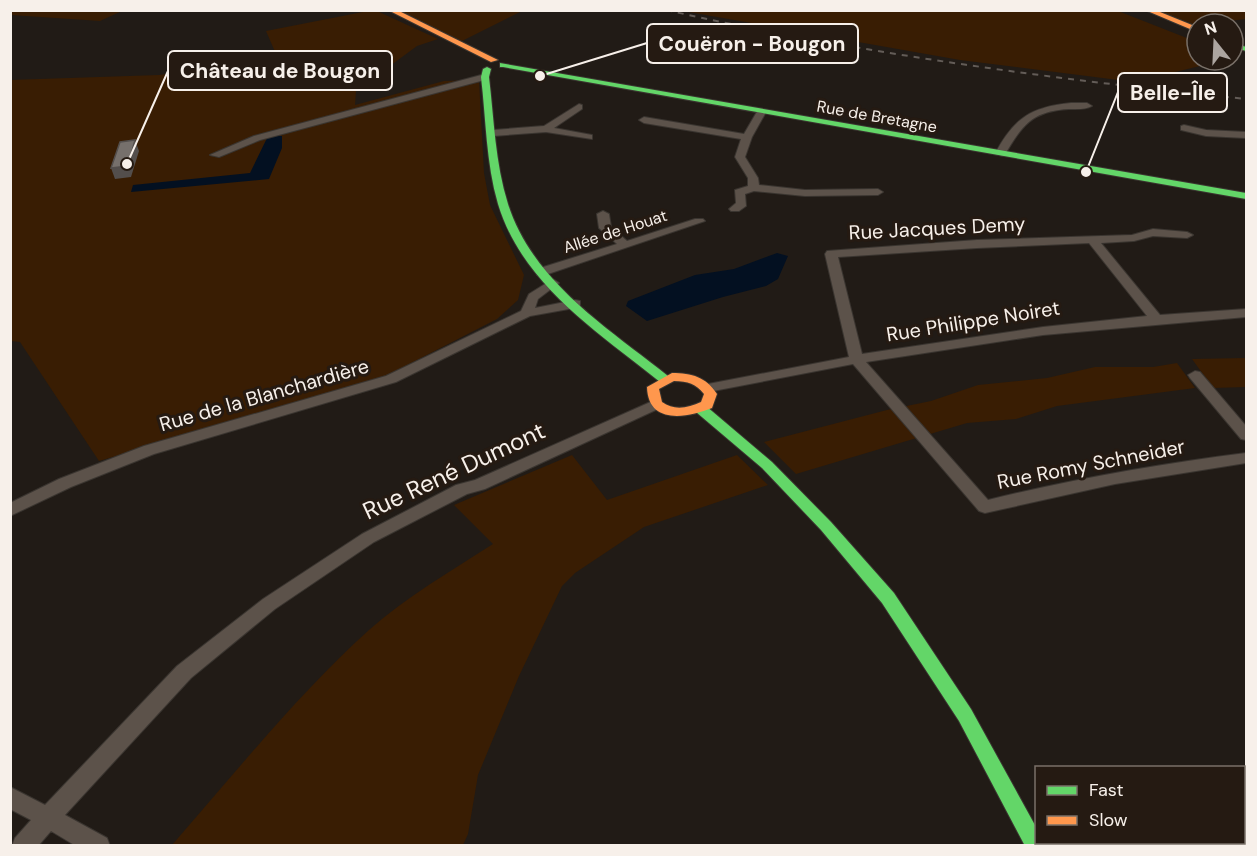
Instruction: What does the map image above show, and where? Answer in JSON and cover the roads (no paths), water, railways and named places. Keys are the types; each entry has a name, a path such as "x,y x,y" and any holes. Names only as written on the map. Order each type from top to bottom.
{"main road":[{"name":"Rue de Bretagne","path":"391,10 470,50 489,67 1245,195"},
{"path":"1148,10 1185,25"},
{"path":"489,67 493,133 503,201 521,244 541,272 575,304 664,379"},
{"path":"689,377 708,388 710,399 701,409 677,414 655,405 652,399 652,387 664,379 689,377"},
{"path":"701,409 767,465 826,526 888,598 965,715 1036,846"}],"street":[{"path":"215,155 257,138 489,67"},
{"path":"1000,154 1019,123 1035,113 1056,105 1087,106"},
{"path":"546,129 579,107"},
{"path":"754,188 753,178 740,157 747,137 761,112"},
{"path":"644,120 747,137"},
{"path":"1184,128 1206,133 1246,135"},
{"path":"493,133 546,129 590,137"},
{"path":"561,141 569,133"},
{"path":"735,209 742,204 739,192 754,188 805,193 878,192"},
{"path":"603,214 605,228 625,245"},
{"name":"Allée de Houat","path":"541,272 699,221"},
{"name":"Rue Jacques Demy","path":"909,423 856,359 831,254 977,244 1134,238 1161,242 1168,236 1187,235"},
{"path":"1093,240 1155,317"},
{"name":"Rue de la Blanchardière","path":"526,313 533,297 553,283"},
{"name":"Rue de la Blanchardière","path":"10,510 65,483 149,450 391,379 526,313 575,304"},
{"name":"Rue Philippe Noiret","path":"708,388 960,340 1155,317 1246,313"},
{"path":"1195,375 1246,435"},
{"name":"Rue René Dumont","path":"23,846 86,775 184,672 269,604 368,538 452,494 655,405"},
{"name":"Rue Romy Schneider","path":"909,423 985,507 1050,490 1150,470 1246,458"},
{"path":"10,797 99,846"}],"water":[{"path":"268,136 282,136 282,148 269,179 131,192 133,185 250,173"},
{"path":"777,253 788,256 778,279 766,286 647,321 626,306 628,301 695,275 734,269"}],"railway":[{"path":"666,10 882,52 1100,83 1246,99"}],"place":[{"name":"Couëron - Bougon","path":"540,76"},
{"name":"Château de Bougon","path":"127,164"},
{"name":"Belle-Île","path":"1086,172"}]}
